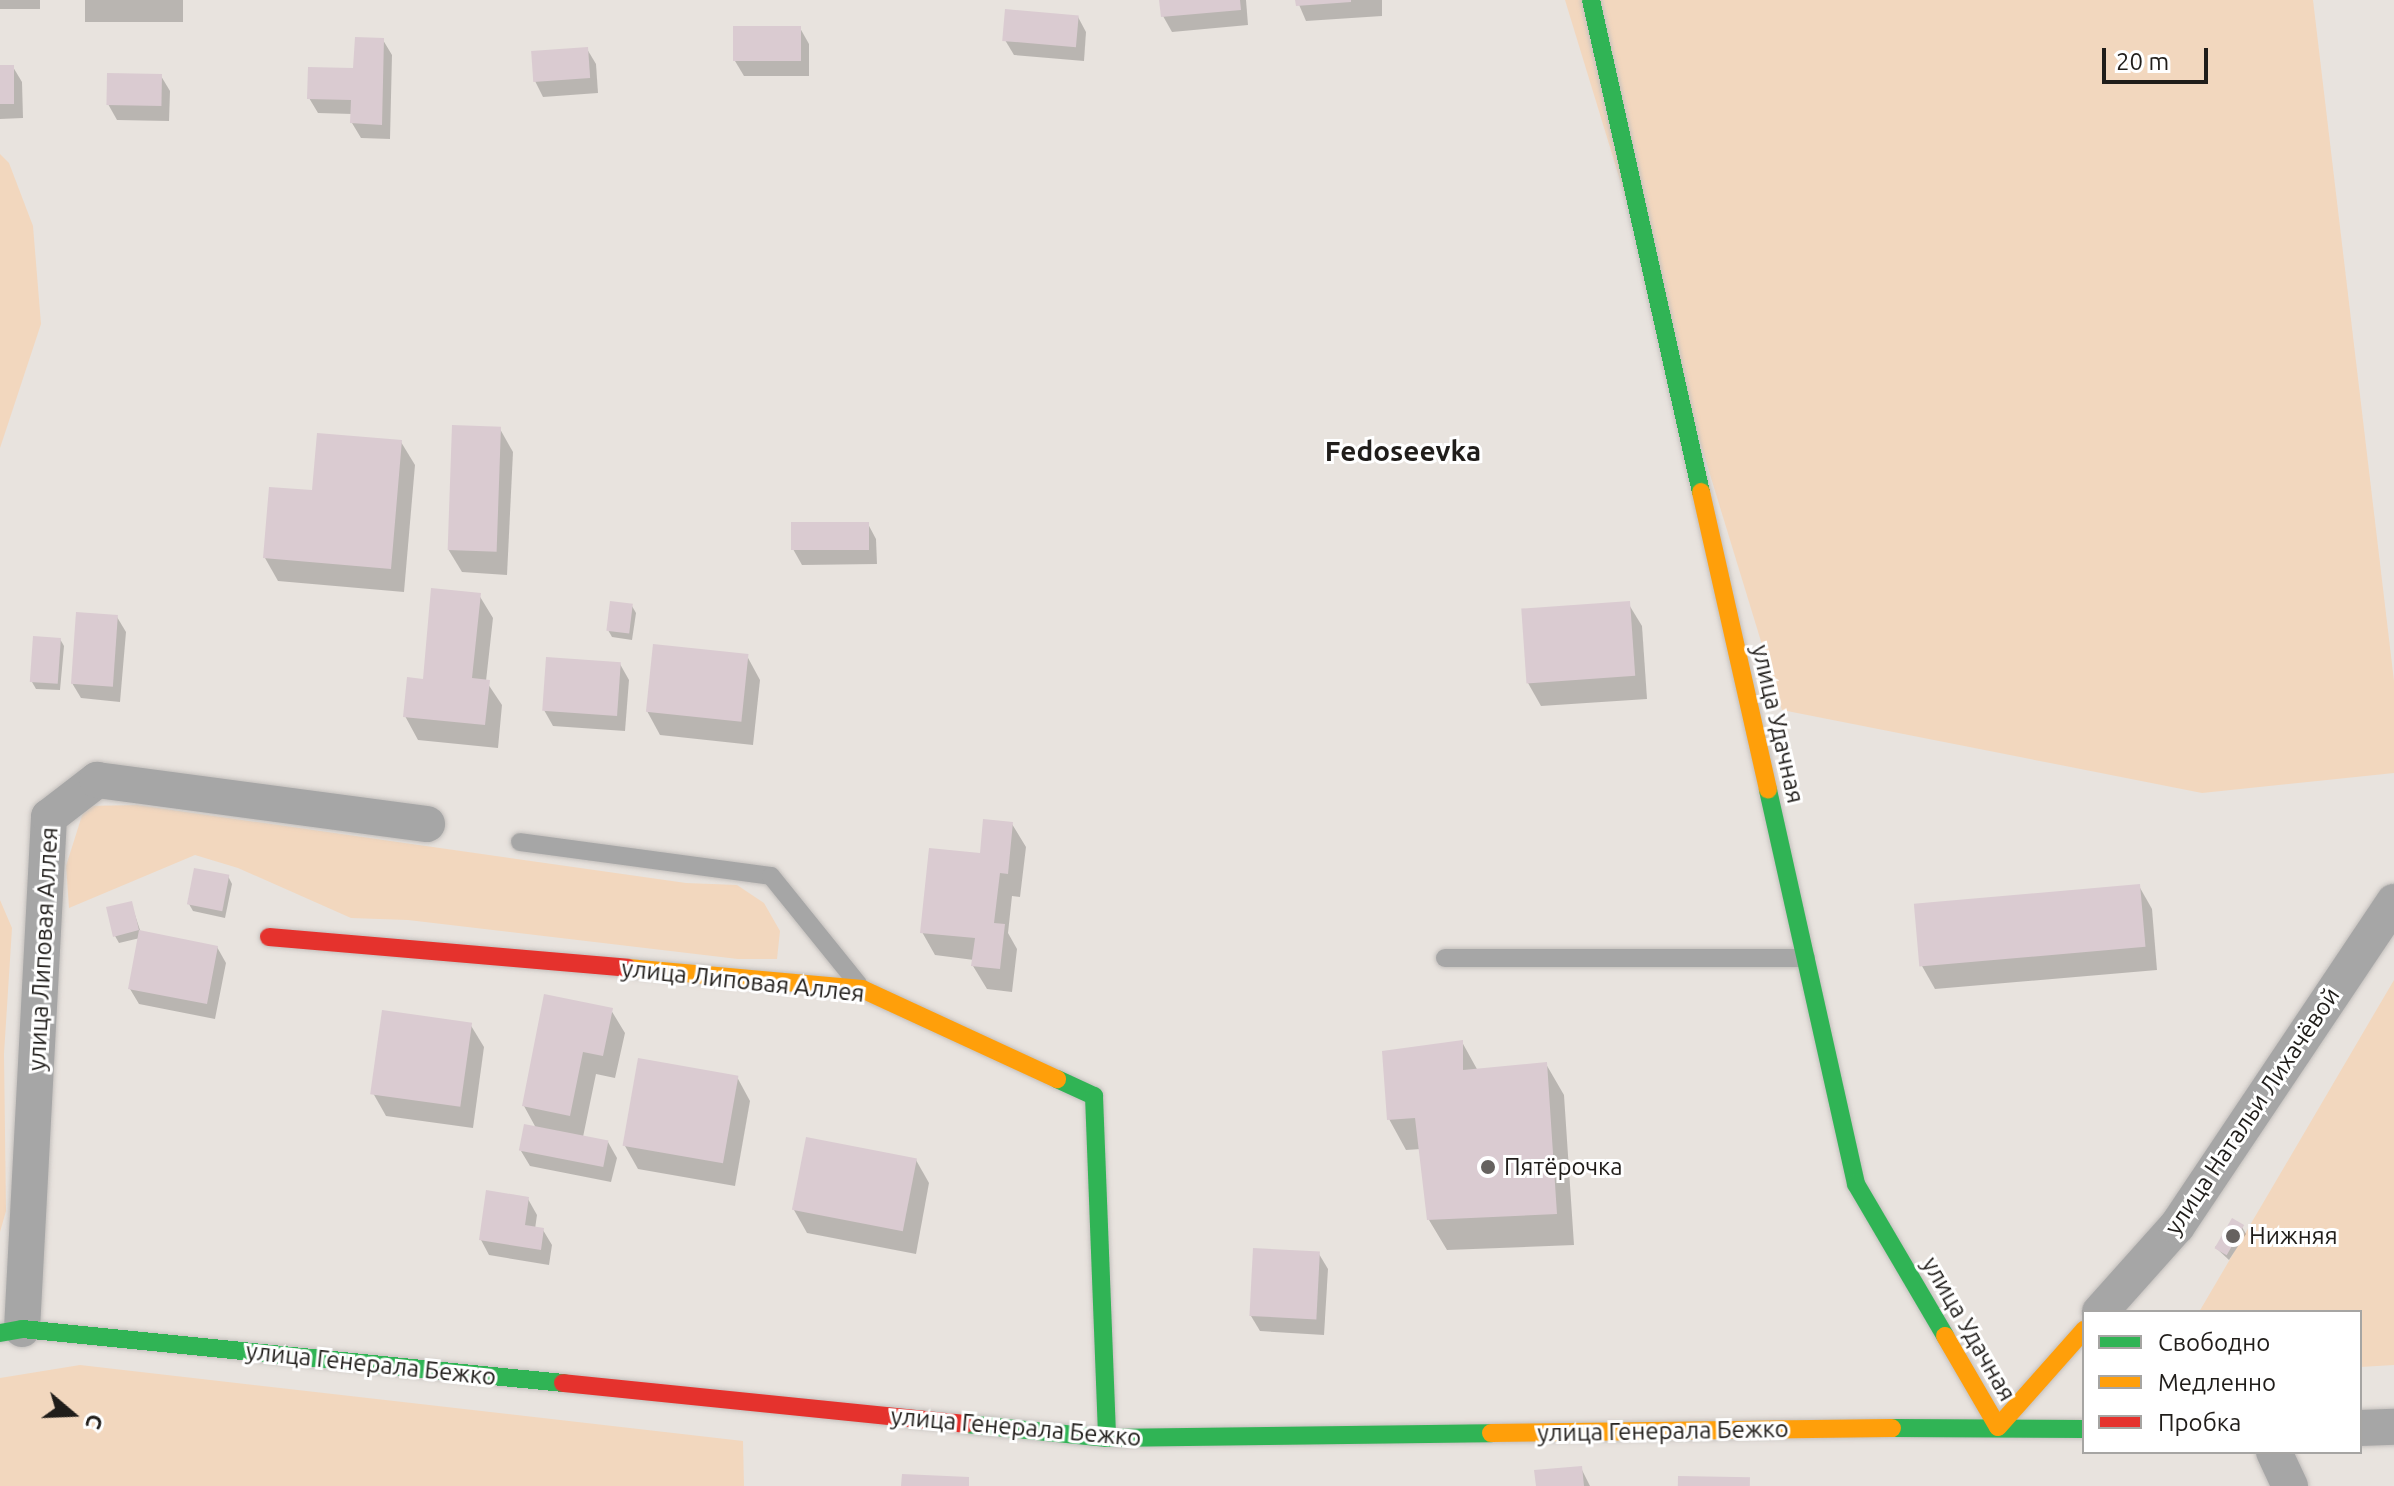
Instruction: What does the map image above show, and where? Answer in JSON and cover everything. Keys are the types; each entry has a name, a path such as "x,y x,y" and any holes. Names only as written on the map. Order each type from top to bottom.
{"street":[{"name":"улица Удачная","path":"1591,0 1856,1184 1998,1427"},
{"name":"улица Липовая Аллея","path":"11,1331 49,817 97,780 427,824"},
{"name":"улица Натальи Лихачёвой","path":"2102,1310 2177,1226 2394,902"},
{"name":"улица Липовая Аллея","path":"269,937 862,989 1094,1096 1107,1438"},
{"name":"улица Генерала Бежко","path":"11,1331 1107,1438 1998,1427 2082,1429"},
{"path":"1998,1427 2082,1332"},
{"path":"2362,1428 2394,1427"},
{"path":"2275,1454 2290,1486"}],"lane":[{"path":"520,842 771,876 862,989"},
{"path":"1445,958 1806,958"}],"shaded area":[{"path":"1565,0 2313,0 2394,681 2394,773 2202,793 1782,710"},
{"path":"0,154 9,163 33,226 41,324 0,448"},
{"path":"137,805 686,883 737,885 764,903 780,931 777,959 738,959 408,920 351,918 238,868 195,855 69,908 66,866 85,806"},
{"path":"0,900 12,928 4,1054 6,1211 0,1232"},
{"path":"2394,980 2394,1365 2362,1367 2362,1310 2200,1310"},
{"path":"80,1365 743,1441 744,1486 0,1486 0,1378"}],"building":[{"path":"1159,0 1240,0 1241,10 1161,17"},
{"path":"1295,0 1351,0 1351,2 1296,6"},
{"path":"1005,9 1079,15 1076,47 1002,41"},
{"path":"733,26 801,26 801,61 733,61"},
{"path":"355,37 384,38 382,125 350,123 351,100 307,99 308,67 353,68"},
{"path":"588,47 590,78 533,82 531,51"},
{"path":"0,65 14,65 14,104 0,104"},
{"path":"107,73 162,74 161,106 106,105"},
{"path":"452,425 501,427 497,552 448,550"},
{"path":"317,433 402,440 391,569 263,558 269,487 312,490"},
{"path":"791,522 869,522 869,550 791,550"},
{"path":"431,588 481,593 472,678 490,680 485,725 403,717 407,677 423,679"},
{"path":"610,601 633,604 629,634 606,631"},
{"path":"1630,601 1635,676 1526,683 1521,609"},
{"path":"76,612 118,615 113,687 71,684"},
{"path":"33,636 61,638 58,684 30,682"},
{"path":"653,644 748,654 741,722 646,712"},
{"path":"546,657 621,662 617,716 542,711"},
{"path":"983,819 1013,822 1008,874 1000,873 994,923 1005,924 1000,969 971,966 975,938 920,933 929,848 980,853"},
{"path":"194,868 229,875 222,911 187,904"},
{"path":"2140,884 2145,947 1919,967 1914,904"},
{"path":"132,901 139,930 113,937 106,907"},
{"path":"139,930 218,946 207,1004 128,989"},
{"path":"544,994 613,1008 603,1056 583,1052 570,1116 522,1106"},
{"path":"382,1010 472,1023 460,1107 370,1094"},
{"name":"Пятёрочка","path":"1463,1040 1463,1070 1547,1062 1557,1214 1427,1220 1415,1118 1387,1120 1382,1051"},
{"path":"638,1058 738,1076 723,1163 623,1146"},
{"path":"524,1124 608,1140 603,1167 519,1151"},
{"path":"806,1137 917,1159 903,1231 792,1210"},
{"path":"486,1190 529,1197 525,1225 544,1228 541,1250 479,1240"},
{"path":"2232,1218 2244,1225 2227,1255 2214,1248"},
{"path":"1253,1248 1320,1252 1316,1319 1249,1316"},
{"path":"1582,1466 1584,1486 1536,1486 1534,1470"},
{"path":"902,1474 969,1477 969,1486 901,1486"},
{"path":"1678,1476 1750,1477 1750,1486 1678,1486"}],"traffic: fast":[{"path":"1591,0 1701,492"},
{"path":"1768,790 1856,1184 1945,1336"},
{"path":"1057,1079 1094,1096 1107,1438"},
{"path":"0,1333 22,1329 563,1383"},
{"path":"966,1424 1107,1438 1491,1433"},
{"path":"1892,1428 2082,1429"}],"traffic: slow":[{"path":"1701,492 1768,790"},
{"path":"628,968 862,989 1057,1079"},
{"path":"1945,1336 1998,1427 2082,1332"},
{"path":"1491,1433 1892,1428"}],"traffic: jam":[{"path":"269,937 628,968"},
{"path":"563,1383 966,1424"}],"place":[{"name":"Пятёрочка","path":"1488,1167"},
{"name":"Нижняя","path":"2233,1236"}],"district":[{"name":"Fedoseevka","path":"1403,451"}]}
